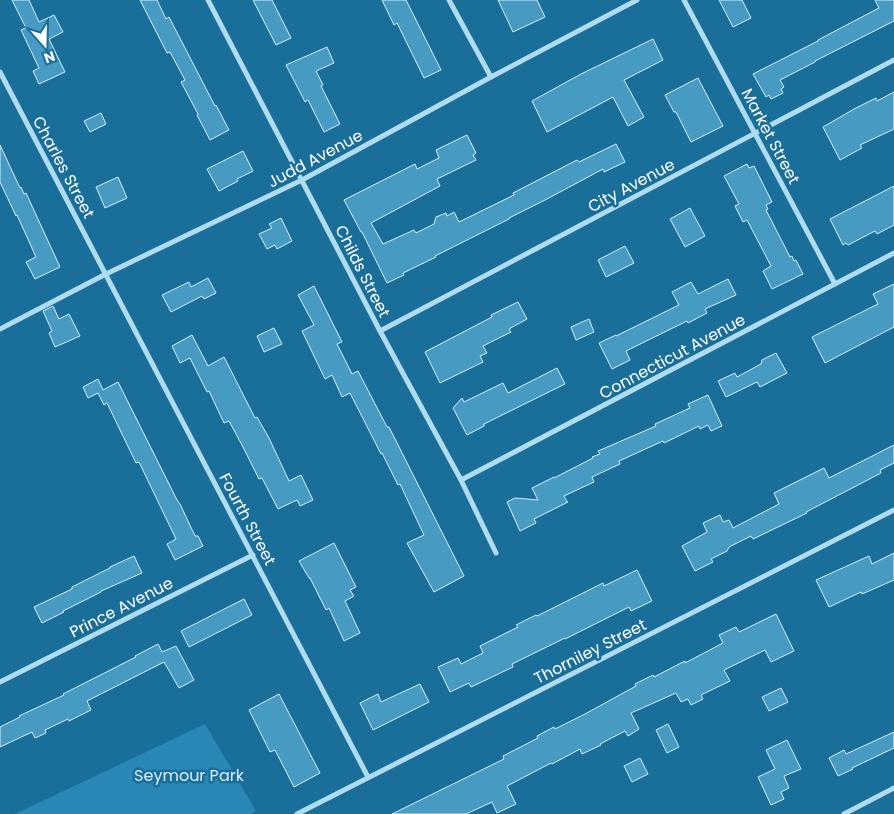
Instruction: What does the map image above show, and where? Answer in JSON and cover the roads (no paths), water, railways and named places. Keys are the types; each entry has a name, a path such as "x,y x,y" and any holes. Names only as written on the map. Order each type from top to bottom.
{"street":[{"name":"Childs Street","path":"208,0 380,331 461,480 496,553"},
{"path":"449,0 491,77"},
{"name":"Judd Avenue","path":"0,329 106,274 302,180 637,0"},
{"name":"Market Street","path":"684,0 835,284"},
{"name":"City Avenue","path":"380,331 894,60"},
{"name":"Charles Street","path":"0,72 106,274"},
{"name":"Connecticut Avenue","path":"461,480 894,253"},
{"name":"Fourth Street","path":"106,274 368,777"},
{"name":"Thorniley Street","path":"297,814 894,510"},
{"name":"Prince Avenue","path":"0,682 253,555"},
{"path":"844,814 894,788"}],"park label":[{"name":"Seymour Park","path":"189,775"}]}
